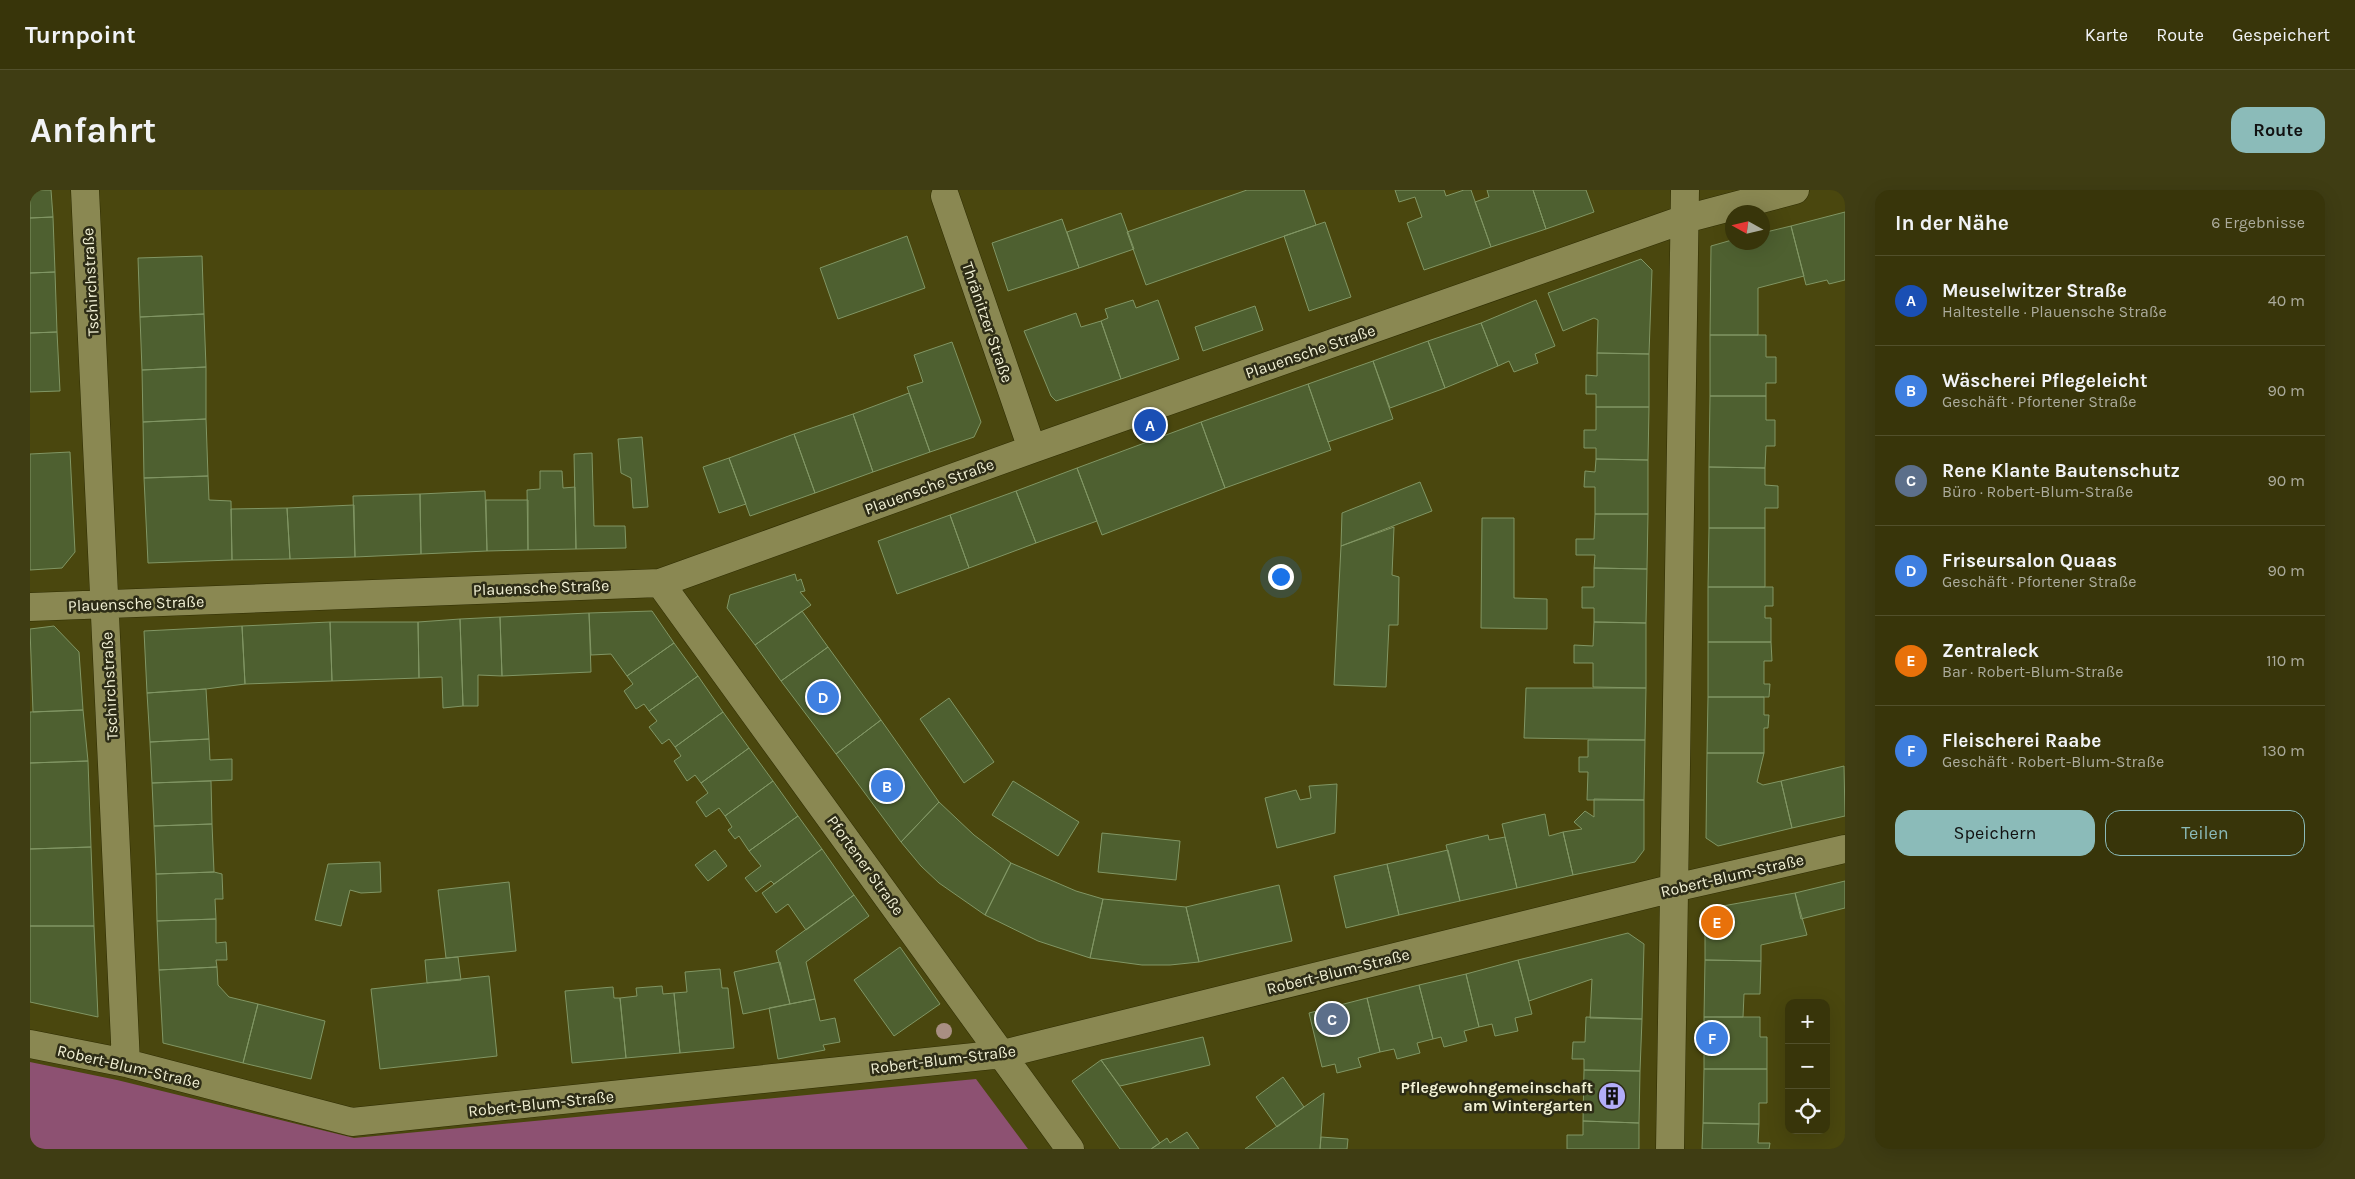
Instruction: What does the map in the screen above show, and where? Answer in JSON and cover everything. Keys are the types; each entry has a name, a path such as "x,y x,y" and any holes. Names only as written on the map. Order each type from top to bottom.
{"street":[{"name":"Tschirchstraße","path":"86,190 126,1063"},
{"path":"1670,1149 1685,190"},
{"name":"Plauensche Straße","path":"30,607 660,583 1032,449 1685,220 1795,190"},
{"name":"Thränitzer Straße","path":"944,196 1032,449"},
{"name":"Pfortener Straße","path":"660,583 1070,1149"},
{"name":"Robert-Blum-Straße","path":"30,1044 126,1063 352,1122 1003,1054 1674,888 1845,849"}],"shaded area":[{"path":"30,1062 117,1080 354,1138 976,1079 1028,1149 30,1149"}],"building":[{"path":"30,190 51,190 53,217 30,218"},
{"path":"1247,190 1304,190 1316,225 1146,285 1127,232"},
{"path":"1395,190 1444,190 1446,196 1464,190 1471,190 1491,247 1424,270 1407,223 1422,217 1415,197 1399,202"},
{"path":"1487,190 1533,190 1546,229 1491,247 1475,202 1489,197"},
{"path":"1533,190 1586,190 1594,212 1546,229"},
{"path":"1845,212 1845,280 1829,284 1827,280 1806,285 1791,226"},
{"path":"1121,213 1134,249 1079,268 1067,232"},
{"path":"53,217 55,272 30,273 30,218"},
{"path":"1062,219 1079,268 1008,291 992,243"},
{"path":"1325,222 1351,297 1309,311 1284,236"},
{"path":"1791,226 1804,276 1758,288 1758,335 1710,335 1711,246 1725,242 1725,250 1770,250 1770,231"},
{"path":"907,236 925,288 838,319 820,268"},
{"path":"202,256 204,314 140,317 138,258"},
{"path":"1641,259 1652,270 1649,354 1597,353 1598,320 1594,318 1563,331 1548,293"},
{"path":"55,272 57,332 30,333 30,273"},
{"path":"1133,300 1136,308 1158,300 1179,359 1121,379 1101,321 1108,318 1105,309"},
{"path":"1536,300 1555,346 1535,354 1538,363 1514,372 1509,361 1498,366 1481,323"},
{"path":"1255,306 1263,330 1203,351 1195,327"},
{"path":"1076,313 1081,327 1101,321 1121,379 1056,401 1051,396 1024,331"},
{"path":"204,314 206,367 142,370 140,317"},
{"path":"1481,323 1498,366 1445,388 1428,341"},
{"path":"57,332 60,391 30,392 30,333"},
{"path":"1710,335 1766,335 1766,357 1776,357 1776,383 1766,383 1766,396 1710,396"},
{"path":"1428,341 1445,388 1390,408 1373,361"},
{"path":"952,342 981,422 974,437 930,452 907,387 923,382 914,355"},
{"path":"1597,353 1649,354 1649,407 1596,407 1596,394 1586,394 1586,375 1597,376"},
{"path":"1373,361 1393,419 1328,442 1308,384"},
{"path":"206,367 206,419 143,422 142,370"},
{"path":"1308,384 1331,450 1225,488 1201,422"},
{"path":"909,393 930,452 873,472 853,414"},
{"path":"1710,396 1766,396 1766,420 1775,420 1775,446 1766,446 1765,468 1709,467"},
{"path":"1596,407 1649,407 1648,460 1596,459 1596,448 1584,448 1584,430 1596,430"},
{"path":"853,414 873,472 815,493 794,434"},
{"path":"206,419 208,476 144,478 143,422"},
{"path":"1201,422 1225,488 1102,535 1077,468"},
{"path":"794,434 815,493 750,516 729,458"},
{"path":"642,437 648,507 633,508 631,478 621,473 618,439"},
{"path":"70,452 75,552 62,568 30,570 30,454"},
{"path":"592,453 594,526 625,526 626,548 576,549 574,454"},
{"path":"729,458 746,504 719,513 703,467"},
{"path":"1596,459 1648,460 1648,514 1595,514 1595,487 1584,487 1585,471 1595,472"},
{"path":"1709,467 1765,468 1765,485 1778,486 1778,508 1765,508 1765,528 1709,528"},
{"path":"1077,468 1097,521 1036,543 1016,491"},
{"path":"540,471 562,471 563,488 575,487 576,549 528,550 527,490 540,489"},
{"path":"208,476 209,500 231,501 232,560 148,563 144,478"},
{"path":"1420,482 1432,511 1341,546 1342,513"},
{"path":"485,491 487,551 421,554 420,494"},
{"path":"1016,491 1036,543 969,568 950,515"},
{"path":"420,494 421,554 355,557 353,496"},
{"path":"486,500 528,500 528,550 487,551"},
{"path":"354,505 355,557 290,559 287,508"},
{"path":"287,508 290,559 232,560 231,509"},
{"path":"1595,514 1648,514 1647,569 1594,568 1595,555 1576,555 1576,539 1594,539"},
{"path":"950,515 969,568 897,594 878,541"},
{"path":"1482,518 1514,518 1514,598 1547,599 1547,629 1481,628"},
{"path":"1394,527 1392,575 1399,577 1398,625 1389,625 1386,687 1334,685 1341,546"},
{"path":"1709,528 1765,528 1765,587 1708,587"},
{"path":"1594,568 1647,569 1646,623 1594,622 1594,608 1582,608 1582,587 1594,587"},
{"path":"795,574 797,581 801,579 805,591 800,592 811,605 755,645 727,608 730,595"},
{"path":"1708,587 1773,587 1773,606 1765,606 1765,618 1771,618 1771,642 1708,642"},
{"path":"652,611 674,643 627,676 611,654 591,655 589,613"},
{"path":"802,611 828,647 781,681 755,645"},
{"path":"589,613 591,672 502,676 500,617"},
{"path":"500,617 502,676 478,675 478,706 463,706 460,619"},
{"path":"460,619 463,706 443,708 442,677 419,678 418,622"},
{"path":"330,622 418,622 419,678 332,681"},
{"path":"330,622 332,681 245,684 242,626"},
{"path":"1594,622 1646,623 1646,688 1593,687 1593,663 1574,663 1574,645 1593,646"},
{"path":"54,626 79,652 83,710 33,712 30,629"},
{"path":"242,626 245,684 147,693 144,631"},
{"path":"1708,642 1771,642 1772,661 1764,661 1764,684 1770,684 1769,697 1708,697"},
{"path":"674,643 698,676 649,711 644,704 636,709 624,691 633,684 627,676"},
{"path":"828,647 881,720 836,754 781,681"},
{"path":"698,676 723,712 675,747 669,739 662,744 649,727 657,721 649,711"},
{"path":"1526,688 1646,688 1645,740 1524,738"},
{"path":"206,689 209,739 150,742 147,693"},
{"path":"1708,697 1764,697 1764,715 1769,715 1768,728 1764,728 1764,753 1707,753"},
{"path":"949,698 994,762 964,783 920,719"},
{"path":"83,710 88,761 30,763 30,712"},
{"path":"723,712 749,748 701,783 695,775 687,781 674,761 681,756 675,747"},
{"path":"881,720 939,802 901,842 836,754"},
{"path":"209,739 210,760 232,759 232,780 152,783 150,742"},
{"path":"1588,740 1645,740 1644,800 1587,800 1588,772 1579,772 1579,757 1588,757"},
{"path":"749,748 773,781 725,816 719,808 706,817 696,802 708,793 701,783"},
{"path":"1707,753 1764,753 1757,782 1763,785 1781,781 1792,828 1718,846 1706,838"},
{"path":"88,761 91,847 30,849 30,763"},
{"path":"1844,766 1845,816 1792,828 1781,781"},
{"path":"211,781 212,824 154,826 152,783"},
{"path":"773,781 798,816 749,851 739,836 735,839 728,830 732,827 725,816"},
{"path":"1013,781 1079,822 1058,856 992,815"},
{"path":"1337,784 1335,833 1277,848 1265,798 1296,790 1300,800 1311,798 1309,786"},
{"path":"1594,799 1644,800 1644,850 1635,862 1573,875 1563,832 1582,829 1574,822 1585,811 1594,817"},
{"path":"939,802 974,835 1011,863 985,915 939,883 921,866 901,842"},
{"path":"1545,814 1549,836 1563,832 1573,875 1517,888 1502,824"},
{"path":"798,816 822,849 774,884 771,881 756,892 745,878 761,866 749,851"},
{"path":"212,824 214,872 156,874 154,826"},
{"path":"1102,833 1180,841 1176,880 1098,872"},
{"path":"1488,835 1489,840 1505,837 1517,888 1460,901 1446,845"},
{"path":"91,847 94,926 30,926 30,849"},
{"path":"822,849 854,895 806,930 788,904 776,913 762,893"},
{"path":"715,850 727,866 708,881 695,865"},
{"path":"1448,850 1460,901 1399,915 1387,864"},
{"path":"380,862 381,892 361,893 350,890 341,926 315,920 328,864"},
{"path":"1011,863 1076,891 1103,899 1090,958 1038,941 985,915"},
{"path":"1387,864 1399,915 1346,928 1334,876"},
{"path":"214,872 222,874 223,899 215,899 216,919 157,921 156,874"},
{"path":"1845,881 1845,908 1801,919 1795,893"},
{"path":"509,882 516,951 446,958 438,890"},
{"path":"1279,885 1292,941 1199,962 1186,907"},
{"path":"1795,893 1807,935 1761,945 1761,961 1705,960 1705,923 1717,907"},
{"path":"854,895 869,916 806,962 815,999 790,1004 776,951"},
{"path":"1103,899 1186,907 1199,962 1142,965 1090,958"},
{"path":"216,919 216,943 226,942 227,960 216,960 217,967 159,970 157,921"},
{"path":"30,926 94,926 98,1017 30,1002"},
{"path":"1628,933 1644,944 1642,1019 1590,1018 1592,979 1529,1001 1518,960"},
{"path":"900,947 940,1004 894,1036 854,980"},
{"path":"458,957 461,980 427,983 425,960"},
{"path":"1518,960 1532,1014 1515,1018 1518,1031 1495,1036 1492,1024 1479,1027 1466,974"},
{"path":"1705,960 1761,961 1760,994 1744,994 1743,1017 1704,1017"},
{"path":"780,962 790,1004 743,1014 734,972"},
{"path":"217,967 218,985 229,997 258,1004 243,1063 163,1043 159,970"},
{"path":"720,969 722,988 728,988 734,1048 680,1053 674,993 687,992 685,972"},
{"path":"1466,974 1479,1027 1464,1031 1467,1041 1444,1047 1441,1037 1433,1039 1419,985"},
{"path":"489,976 497,1056 380,1069 371,989"},
{"path":"1419,985 1433,1039 1417,1043 1420,1053 1397,1059 1394,1049 1380,1052 1367,998"},
{"path":"662,986 663,994 674,993 680,1053 626,1058 620,998 637,996 636,988"},
{"path":"613,987 614,998 620,998 626,1058 572,1063 565,991"},
{"path":"1367,998 1380,1052 1358,1058 1361,1067 1337,1073 1335,1064 1322,1067 1309,1013"},
{"path":"815,999 820,1021 835,1018 840,1042 823,1045 825,1050 778,1059 769,1008"},
{"path":"258,1004 325,1021 311,1079 243,1063"},
{"path":"1586,1017 1642,1019 1640,1071 1584,1070 1584,1059 1572,1059 1573,1042 1585,1042"},
{"path":"1704,1017 1760,1017 1760,1037 1767,1037 1767,1069 1704,1069"},
{"path":"1203,1037 1210,1065 1120,1086 1101,1060"},
{"path":"1101,1060 1160,1143 1151,1149 1120,1149 1072,1081"},
{"path":"1704,1069 1767,1069 1767,1103 1759,1103 1759,1124 1703,1123"},
{"name":"Pflegewohngemeinschaft am Wintergarten","path":"1584,1070 1640,1071 1639,1123 1583,1121"},
{"path":"1283,1077 1304,1107 1277,1127 1256,1097"},
{"path":"1324,1093 1320,1149 1245,1149 1304,1107"},
{"path":"1583,1121 1639,1123 1639,1149 1567,1149 1567,1135 1583,1135"},
{"path":"1703,1123 1759,1124 1758,1143 1770,1143 1769,1149 1702,1149"},
{"path":"1187,1132 1199,1149 1151,1149 1167,1138 1170,1143"},
{"path":"1321,1137 1348,1139 1347,1149 1320,1149"}],"place":[{"name":"Meuselwitzer Straße","path":"1150,425"},
{"name":"Friseursalon Quaas","path":"823,697"},
{"name":"Wäscherei Pflegeleicht","path":"887,786"},
{"name":"Zentraleck","path":"1717,922"},
{"name":"Rene Klante Bautenschutz","path":"1332,1019"},
{"name":"Fleischerei Raabe","path":"1712,1038"},
{"name":"Pflegewohngemeinschaft am Wintergarten","path":"1612,1096"}]}
